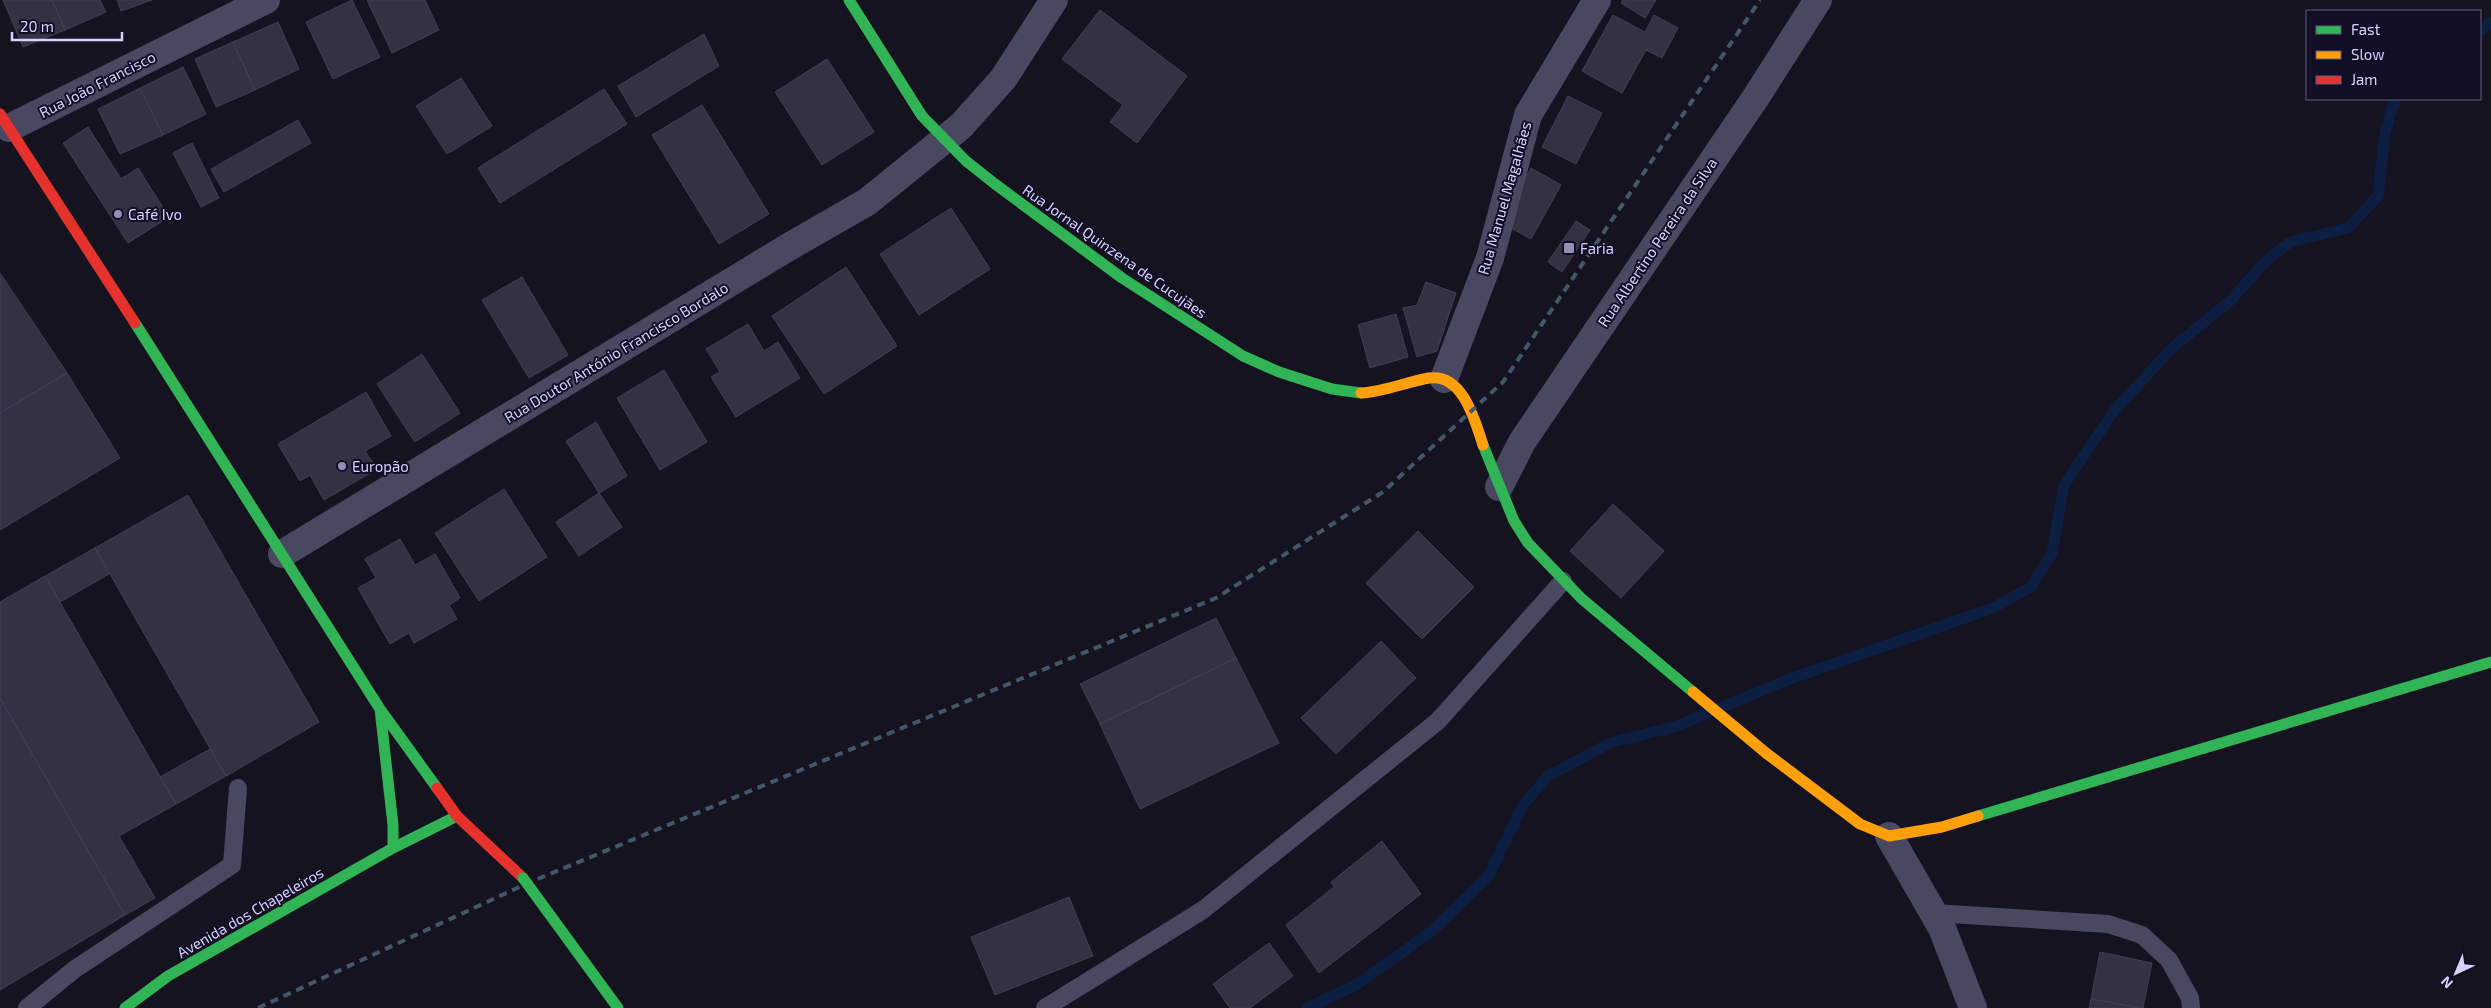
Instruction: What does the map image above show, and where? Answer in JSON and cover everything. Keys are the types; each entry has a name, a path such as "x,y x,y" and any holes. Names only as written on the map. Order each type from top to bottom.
{"street":[{"name":"Rua João Francisco","path":"4,121 266,0"},
{"name":"Rua Jornal Quinzena de Cucujães","path":"849,0 922,116 945,141 995,184 1122,278 1243,356 1306,382 1332,389 1362,393 1384,390 1431,378 1444,379"},
{"name":"Rua Doutor António Francisco Bordalo","path":"282,554 866,202 945,141 961,126 1003,79 1054,0"},
{"name":"Rua Manuel Magalhães","path":"1444,379 1490,258 1528,115 1597,0"},
{"name":"Rua Albertino Pereira da Silva","path":"1499,487 1522,442 1756,97 1818,0"},
{"path":"4,121 380,709 401,735 457,816 523,878 618,1008"},
{"path":"1444,379 1455,386 1468,405 1514,521 1528,543 1563,581 1766,753 1860,824 1889,836 1952,825 2491,662"},
{"path":"380,709 393,825 393,848"},
{"name":"Avenida dos Chapeleiros","path":"125,1008 168,976 393,848 457,816"},
{"path":"1889,836 1942,928 1973,1008"}],"lane":[{"path":"1045,1008 1202,910 1438,721 1563,581"},
{"path":"27,1008 75,969 232,865 238,788"},
{"path":"1934,913 2108,924 2142,936 2169,960 2190,998 2191,1008"}],"building":[{"path":"3,0 52,0 65,30 23,47"},
{"path":"52,0 100,0 106,12 65,30"},
{"path":"117,0 152,0 121,11"},
{"path":"352,0 380,57 333,79 306,22"},
{"path":"367,0 425,0 439,30 392,53"},
{"path":"1623,0 1656,0 1645,18 1621,3"},
{"path":"1100,10 1187,76 1137,143 1110,122 1123,105 1062,59"},
{"path":"1613,15 1645,32 1654,15 1678,28 1662,58 1646,50 1622,93 1582,71"},
{"path":"278,22 299,69 255,90 233,42"},
{"path":"704,34 719,66 636,117 618,86"},
{"path":"233,42 255,90 216,107 195,59"},
{"path":"827,59 874,132 822,165 775,92"},
{"path":"183,67 206,114 163,135 140,88"},
{"path":"461,78 492,126 447,154 416,106"},
{"path":"140,88 163,135 120,154 98,109"},
{"path":"604,89 627,124 500,203 478,168"},
{"path":"1568,96 1602,113 1576,164 1542,147"},
{"path":"702,105 769,214 719,244 652,135"},
{"path":"298,120 311,143 224,192 211,169"},
{"path":"88,127 121,179 138,168 169,217 128,243 63,143"},
{"path":"192,143 219,198 201,207 173,153"},
{"path":"1531,168 1561,185 1531,239 1500,222"},
{"path":"951,208 990,269 919,315 880,254"},
{"path":"1576,221 1590,230 1562,272 1548,262"},
{"path":"846,267 897,346 824,394 772,316"},
{"path":"0,273 67,373 0,413"},
{"path":"522,277 568,355 529,378 482,300"},
{"path":"1426,282 1456,293 1437,351 1417,357 1403,308 1417,305"},
{"path":"1396,314 1408,357 1370,368 1358,325"},
{"path":"748,324 764,351 778,342 800,378 736,417 711,377 720,372 706,349"},
{"path":"422,354 460,413 415,442 377,384"},
{"path":"664,370 707,442 660,470 617,398"},
{"path":"67,373 120,458 0,530 0,413"},
{"path":"366,392 391,436 365,451 377,469 324,500 310,475 300,481 278,444"},
{"path":"596,422 627,476 599,493 566,441"},
{"path":"504,489 547,557 479,601 435,533"},
{"path":"599,493 622,527 579,556 556,522"},
{"path":"188,495 319,722 226,776 95,548"},
{"path":"1613,504 1664,551 1621,598 1570,551"},
{"path":"1418,531 1474,587 1422,639 1366,583"},
{"path":"400,539 415,565 435,554 460,598 449,605 457,619 414,643 409,633 390,644 358,588 376,578 365,559"},
{"path":"95,548 109,574 60,602 45,576"},
{"path":"45,576 176,804 119,836 155,898 125,915 0,698 0,602"},
{"path":"1216,618 1236,658 1100,724 1080,684"},
{"path":"1381,641 1416,678 1336,754 1301,718"},
{"path":"1236,658 1279,743 1140,809 1100,724"},
{"path":"0,698 125,915 0,990"},
{"path":"210,749 226,776 176,804 160,777"},
{"path":"1382,841 1421,894 1319,973 1286,925 1334,887 1331,882"},
{"path":"1069,897 1093,956 995,995 971,937"},
{"path":"1269,943 1293,976 1250,1008 1230,1008 1213,984"},
{"path":"2100,952 2152,963 2143,1008 2091,999"},
{"path":"2091,999 2138,1008 2089,1008"}],"waterway":[{"path":"2481,30 2491,22"},
{"path":"1307,1008 1358,984 1432,931 1489,875 1523,805 1548,776 1610,743 1677,726 1787,680 1993,608 2031,587 2052,553 2064,485 2114,411 2172,348 2229,302 2266,261 2290,242 2348,228 2378,196 2385,133 2395,100"}],"railway":[{"path":"258,1008 528,883 1216,598 1383,492 1503,382 1760,0"}],"traffic: fast":[{"path":"849,0 922,116 966,161 995,184 1122,278 1243,356 1279,372 1332,389 1361,393"},
{"path":"135,323 380,709 437,788"},
{"path":"1483,445 1514,521 1528,543 1582,599 1693,692"},
{"path":"1978,816 2491,662"},
{"path":"380,709 393,825 393,848"},
{"path":"125,1008 168,976 393,848 457,816"},
{"path":"523,878 618,1008"}],"traffic: slow":[{"path":"1361,393 1378,391 1429,378 1441,378 1451,383 1466,401 1483,445"},
{"path":"1693,692 1766,753 1860,824 1889,836 1942,827 1978,816"}],"traffic: jam":[{"path":"0,114 135,323"},
{"path":"437,788 457,816 523,878"}],"place":[{"name":"Café Ivo","path":"118,214"},
{"name":"Faria","path":"1569,248"},
{"name":"Europão","path":"342,466"}]}
